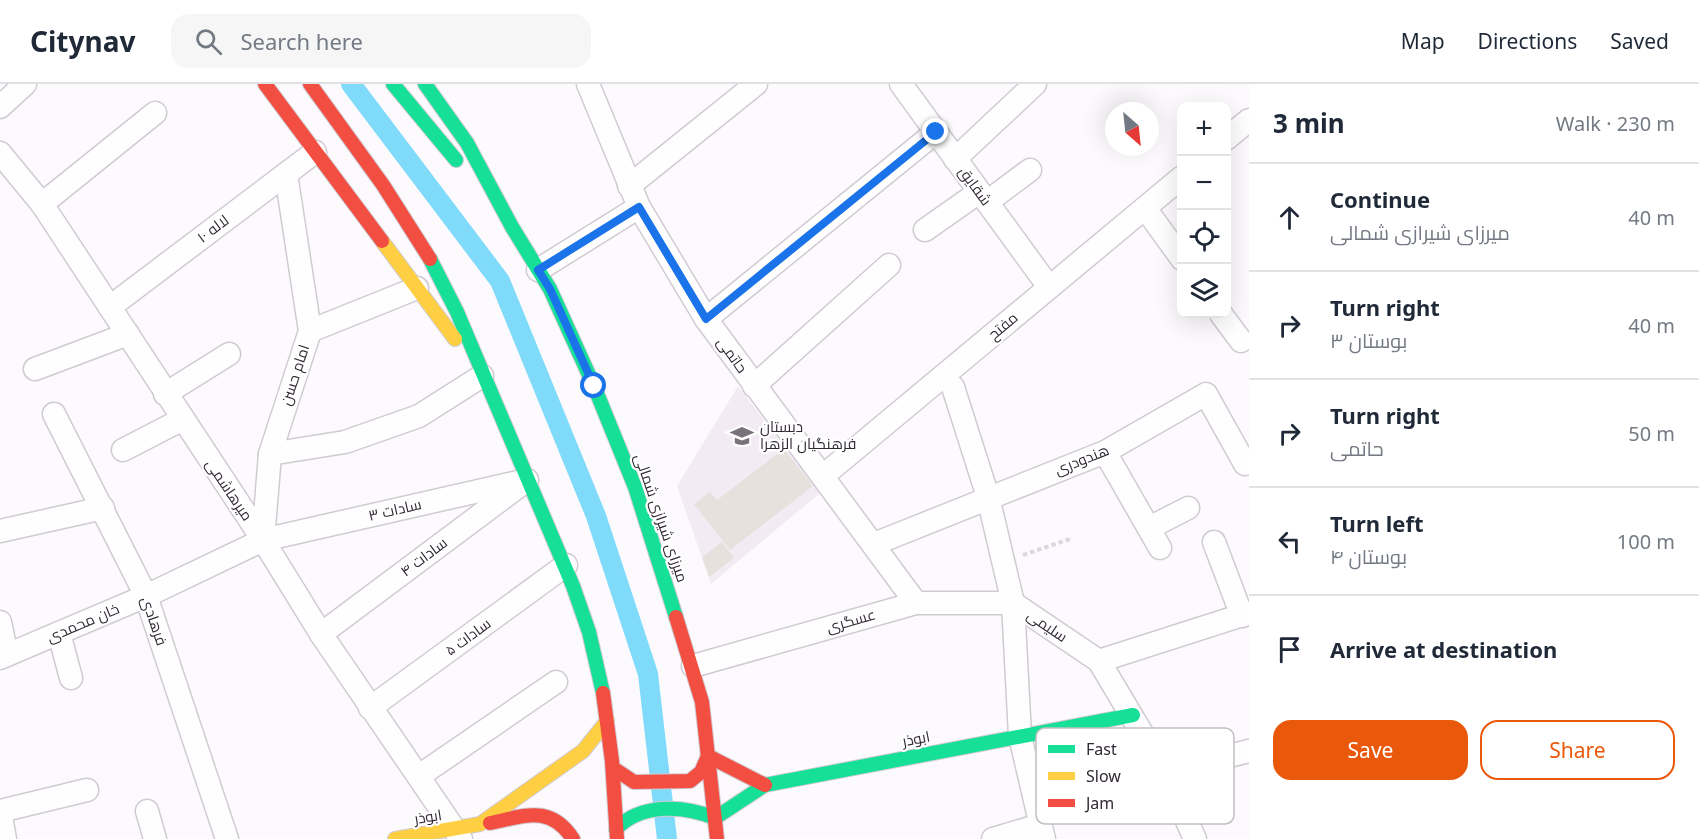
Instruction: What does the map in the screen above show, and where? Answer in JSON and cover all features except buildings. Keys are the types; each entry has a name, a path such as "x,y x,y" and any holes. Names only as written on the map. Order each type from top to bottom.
{"main road":[{"path":"265,84 482,376"},
{"path":"310,84 390,195 448,292 482,376 566,565 590,633 607,721 613,768 616,834"},
{"name":"میرزای شیرازی شمالی","path":"393,84 512,227"},
{"name":"میرزای شیرازی شمالی","path":"425,84 467,143 512,227 550,289 594,386 635,487 693,666 702,702 717,839"},
{"name":"ابوذر","path":"1063,728 1133,715"},
{"name":"ابوذر","path":"409,838 459,834 480,824 554,774 582,751 607,721"},
{"name":"ابوذر","path":"714,818 765,785 1036,733"},
{"path":"613,768 634,782 690,781 701,772 708,756 765,785"},
{"path":"616,834 626,818 639,812 695,810 714,818"},
{"path":"480,824 545,814 557,818 567,827 573,839"}],"street":[{"path":"0,107 25,84"},
{"path":"629,186 756,84"},
{"path":"955,159 1035,84"},
{"name":"حاتمی","path":"590,85 639,207 706,319 916,603"},
{"name":"شقایق","path":"910,87 936,132 1049,287"},
{"path":"42,204 155,113"},
{"path":"1231,136 1249,120"},
{"path":"706,319 936,132"},
{"name":"لاله ۱۰","path":"110,306 315,152"},
{"name":"میرهاشمی","path":"0,153 42,204 110,306 181,420 263,540 321,634 459,834"},
{"path":"925,230 1030,170"},
{"name":"امام حسن","path":"263,540 270,454 310,331 286,174"},
{"name":"مفتح","path":"824,476 1177,181"},
{"path":"538,270 639,207"},
{"path":"1145,208 1177,252"},
{"path":"754,386 889,265"},
{"path":"310,331 417,288"},
{"path":"1224,318 1241,341"},
{"path":"35,369 128,334"},
{"path":"165,394 229,354"},
{"path":"270,454 345,442 419,416 482,376"},
{"name":"سلیمی","path":"952,387 988,497 1013,603 1099,661 1140,728"},
{"name":"هندودری","path":"874,544 1105,452 1206,394 1245,464 1249,461"},
{"name":"فرهادی","path":"54,414 104,508 146,597 227,839"},
{"path":"123,450 181,420"},
{"path":"1105,452 1160,548"},
{"name":"سادات ۳","path":"263,540 527,480"},
{"name":"سادات ۴","path":"321,634 527,480"},
{"path":"0,531 104,508"},
{"path":"1149,528 1188,508"},
{"name":"خان محمدی","path":"4,657 146,597 263,540"},
{"path":"1099,661 1245,614 1218,583 1214,542"},
{"name":"سادات ۵","path":"370,708 566,565"},
{"name":"عسگری","path":"693,666 916,603 1013,603"},
{"path":"1013,603 1020,736 1036,806"},
{"path":"0,622 4,657"},
{"path":"59,633 71,678"},
{"path":"419,776 556,682"},
{"path":"1234,755 1249,751"},
{"path":"5,839 0,811 87,790"},
{"path":"147,811 155,839"},
{"name":"سلیمی","path":"1188,824 1195,839"},
{"path":"993,839 1042,832"}],"path":[{"path":"1004,561 1070,539"}],"shaded area":[{"name":"دبستان فرهنگیان الزهرا","path":"738,386 820,493 711,584 677,486"}],"waterway":[{"path":"351,84 500,281 596,516 648,674 667,839"}],"traffic: fast":[{"path":"393,84 456,160"},
{"path":"425,84 467,143 512,227 550,289 594,386 635,487 676,617"},
{"path":"430,259 457,312 573,586 589,632 603,693"},
{"path":"1065,728 1133,715"},
{"path":"616,829 638,814 663,809 690,811 715,818 765,785 1036,733"}],"traffic: slow":[{"path":"382,241 455,339"},
{"path":"395,839 480,824 583,751 607,721"}],"traffic: jam":[{"path":"265,84 382,241"},
{"path":"310,84 383,185 430,259"},
{"path":"676,617 702,702 717,839"},
{"path":"603,693 612,761 617,839"},
{"path":"613,768 634,782 690,781 701,772 708,756 765,785"},
{"path":"490,823 536,815 555,821 573,839"}],"place":[{"name":"دبستان فرهنگیان الزهرا","path":"742,436"}],"route":[{"path":"594,386 550,289 538,270 639,207 706,319 936,132"}]}
